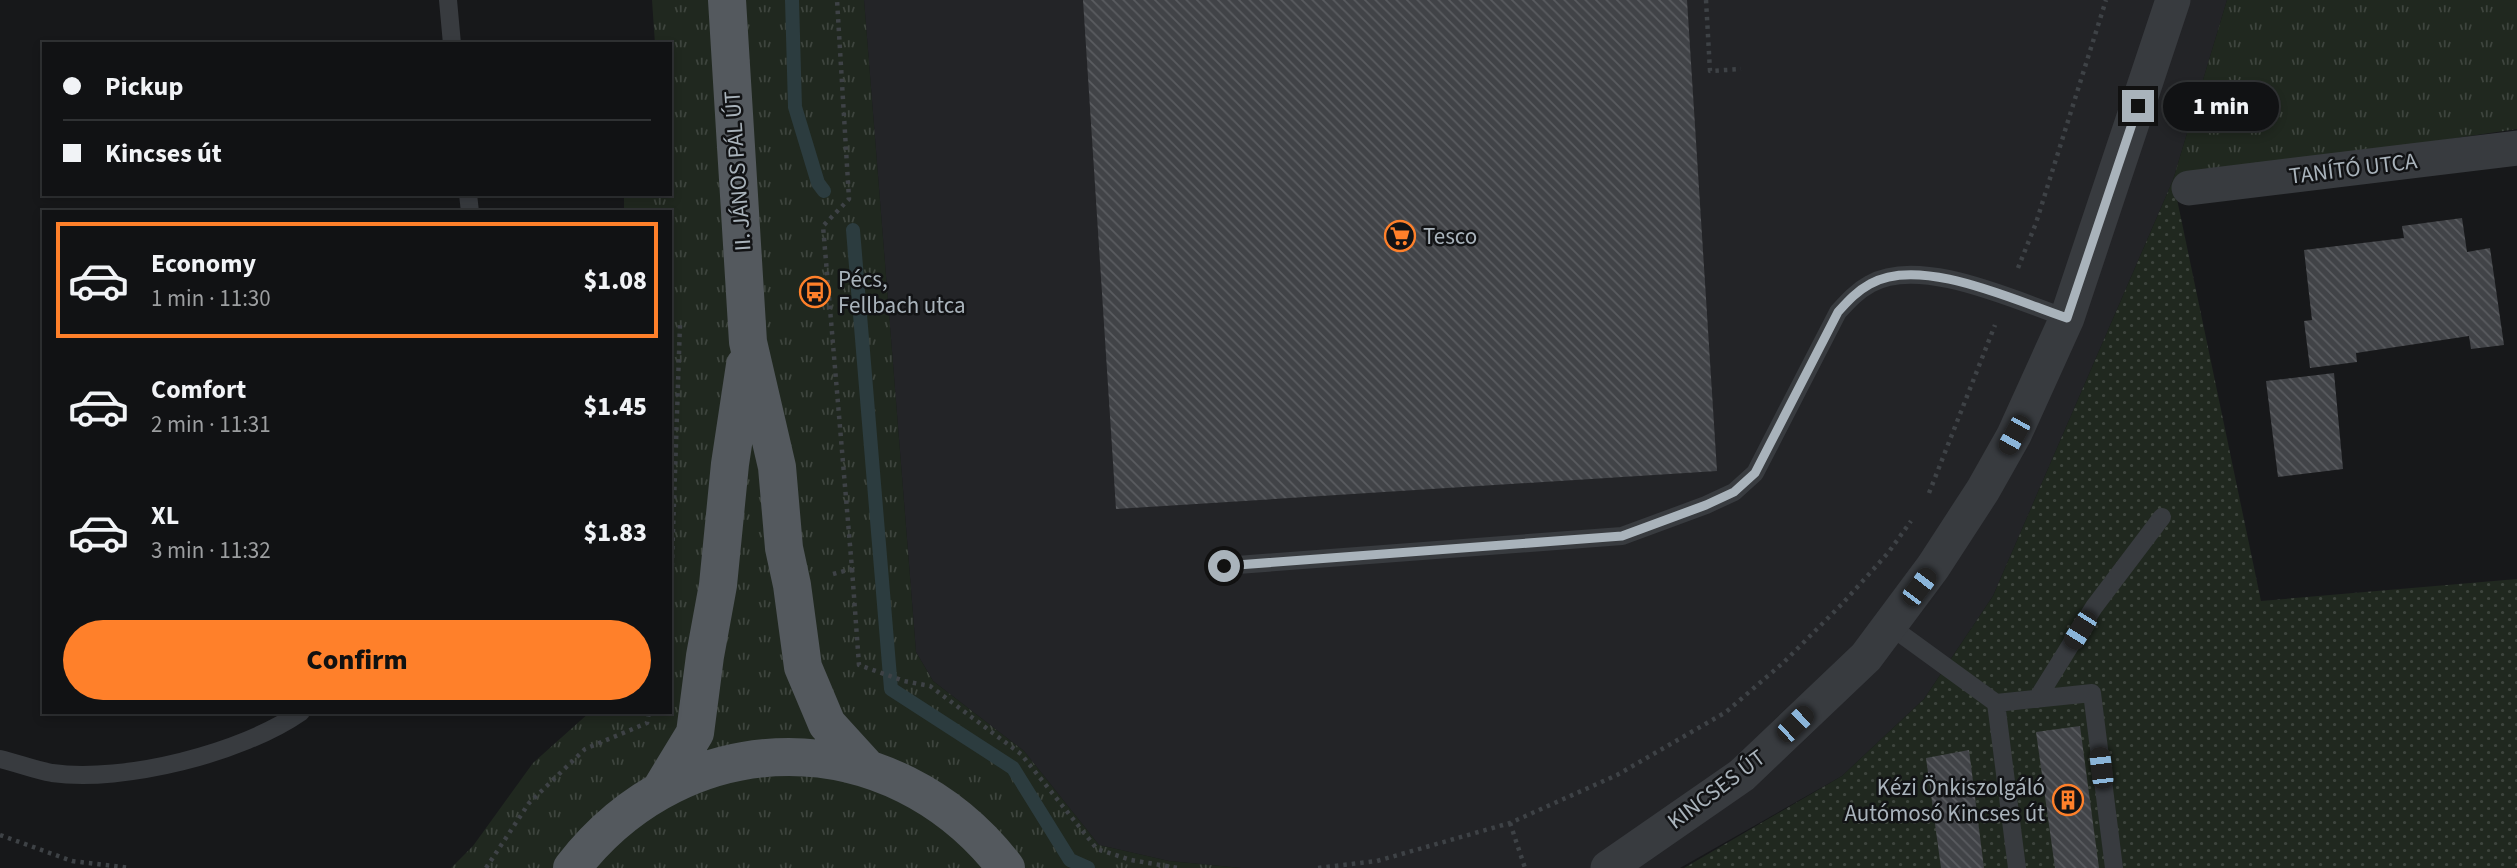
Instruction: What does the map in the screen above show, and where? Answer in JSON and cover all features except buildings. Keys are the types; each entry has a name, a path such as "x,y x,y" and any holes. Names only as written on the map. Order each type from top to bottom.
{"main road":[{"name":"II. JÁNOS PÁL ÚT","path":"727,0 748,342"},
{"path":"661,789 695,733 705,656 719,585 730,464 748,342"},
{"path":"748,342 776,467 784,548 803,667 827,724 868,769"},
{"path":"572,868 620,816 661,789 718,767 758,759 809,757 868,769 895,778 945,807 967,824 1006,868"}],"street":[{"name":"KINCSES ÚT","path":"1608,868 1742,775 1866,657 1933,567 1983,490 2014,435 2067,318 2173,0"},
{"name":"TANÍTÓ UTCA","path":"2189,188 2517,148"}],"lane":[{"path":"447,0 452,42"},
{"path":"1224,566 1622,536 1706,505 1734,492 1755,473 1838,312 1855,294 1872,282 1898,275 1946,277 2067,318"},
{"path":"2037,699 2094,607 2162,517"},
{"path":"1890,626 1996,703 2092,693 2113,868"},
{"path":"1996,703 2017,868"},
{"path":"0,759 52,773 99,773 150,768 230,747 297,714"}],"path":[{"path":"837,0 849,199 823,226 859,665 904,681 930,686 1021,754 1097,849 1131,860 1178,868"},
{"path":"1706,0 1710,71 1741,69"},
{"path":"1928,498 2036,223 2106,0"},
{"path":"672,552 680,324"},
{"path":"1318,868 1377,861 1510,823 1617,775 1726,712 1784,662 1842,604 1888,553 1912,520"},
{"path":"792,585 852,569"},
{"path":"672,580 719,585"},
{"path":"486,868 528,803 585,749 647,723 649,714"},
{"path":"1510,823 1525,868"},
{"path":"0,835 72,861 131,868"}],"shaded area":[{"path":"864,0 2227,0 2173,180 1993,596 1924,699 1842,776 1680,868 1241,868 1169,861 1099,845 1024,751 933,681 916,652"}],"green space":[{"path":"652,0 864,0 916,652 933,681 1024,751 1099,845 1169,861 1241,868 451,868 473,846 533,763 588,714 672,714 672,210 624,210 624,196 672,196 672,42 655,42"},
{"path":"2227,0 2517,0 2517,129 2173,180"},
{"path":"2173,180 2261,601 2517,579 2517,868 1684,868 1842,776 1924,699 1993,596"}],"waterway":[{"path":"792,0 795,107 818,183 824,191"},
{"path":"853,230 891,689 1013,768 1070,860 1088,868"}],"place":[{"name":"Tesco","path":"1400,236"},
{"name":"Pécs, Fellbach utca","path":"815,292"},
{"name":"Kézi Önkiszolgáló Autómosó Kincses út","path":"2068,800"}],"route":[{"path":"1224,566 1622,536 1734,492 1755,473 1838,312 1855,294 1872,282 1898,275 1946,277 2067,318 2138,106"}]}
